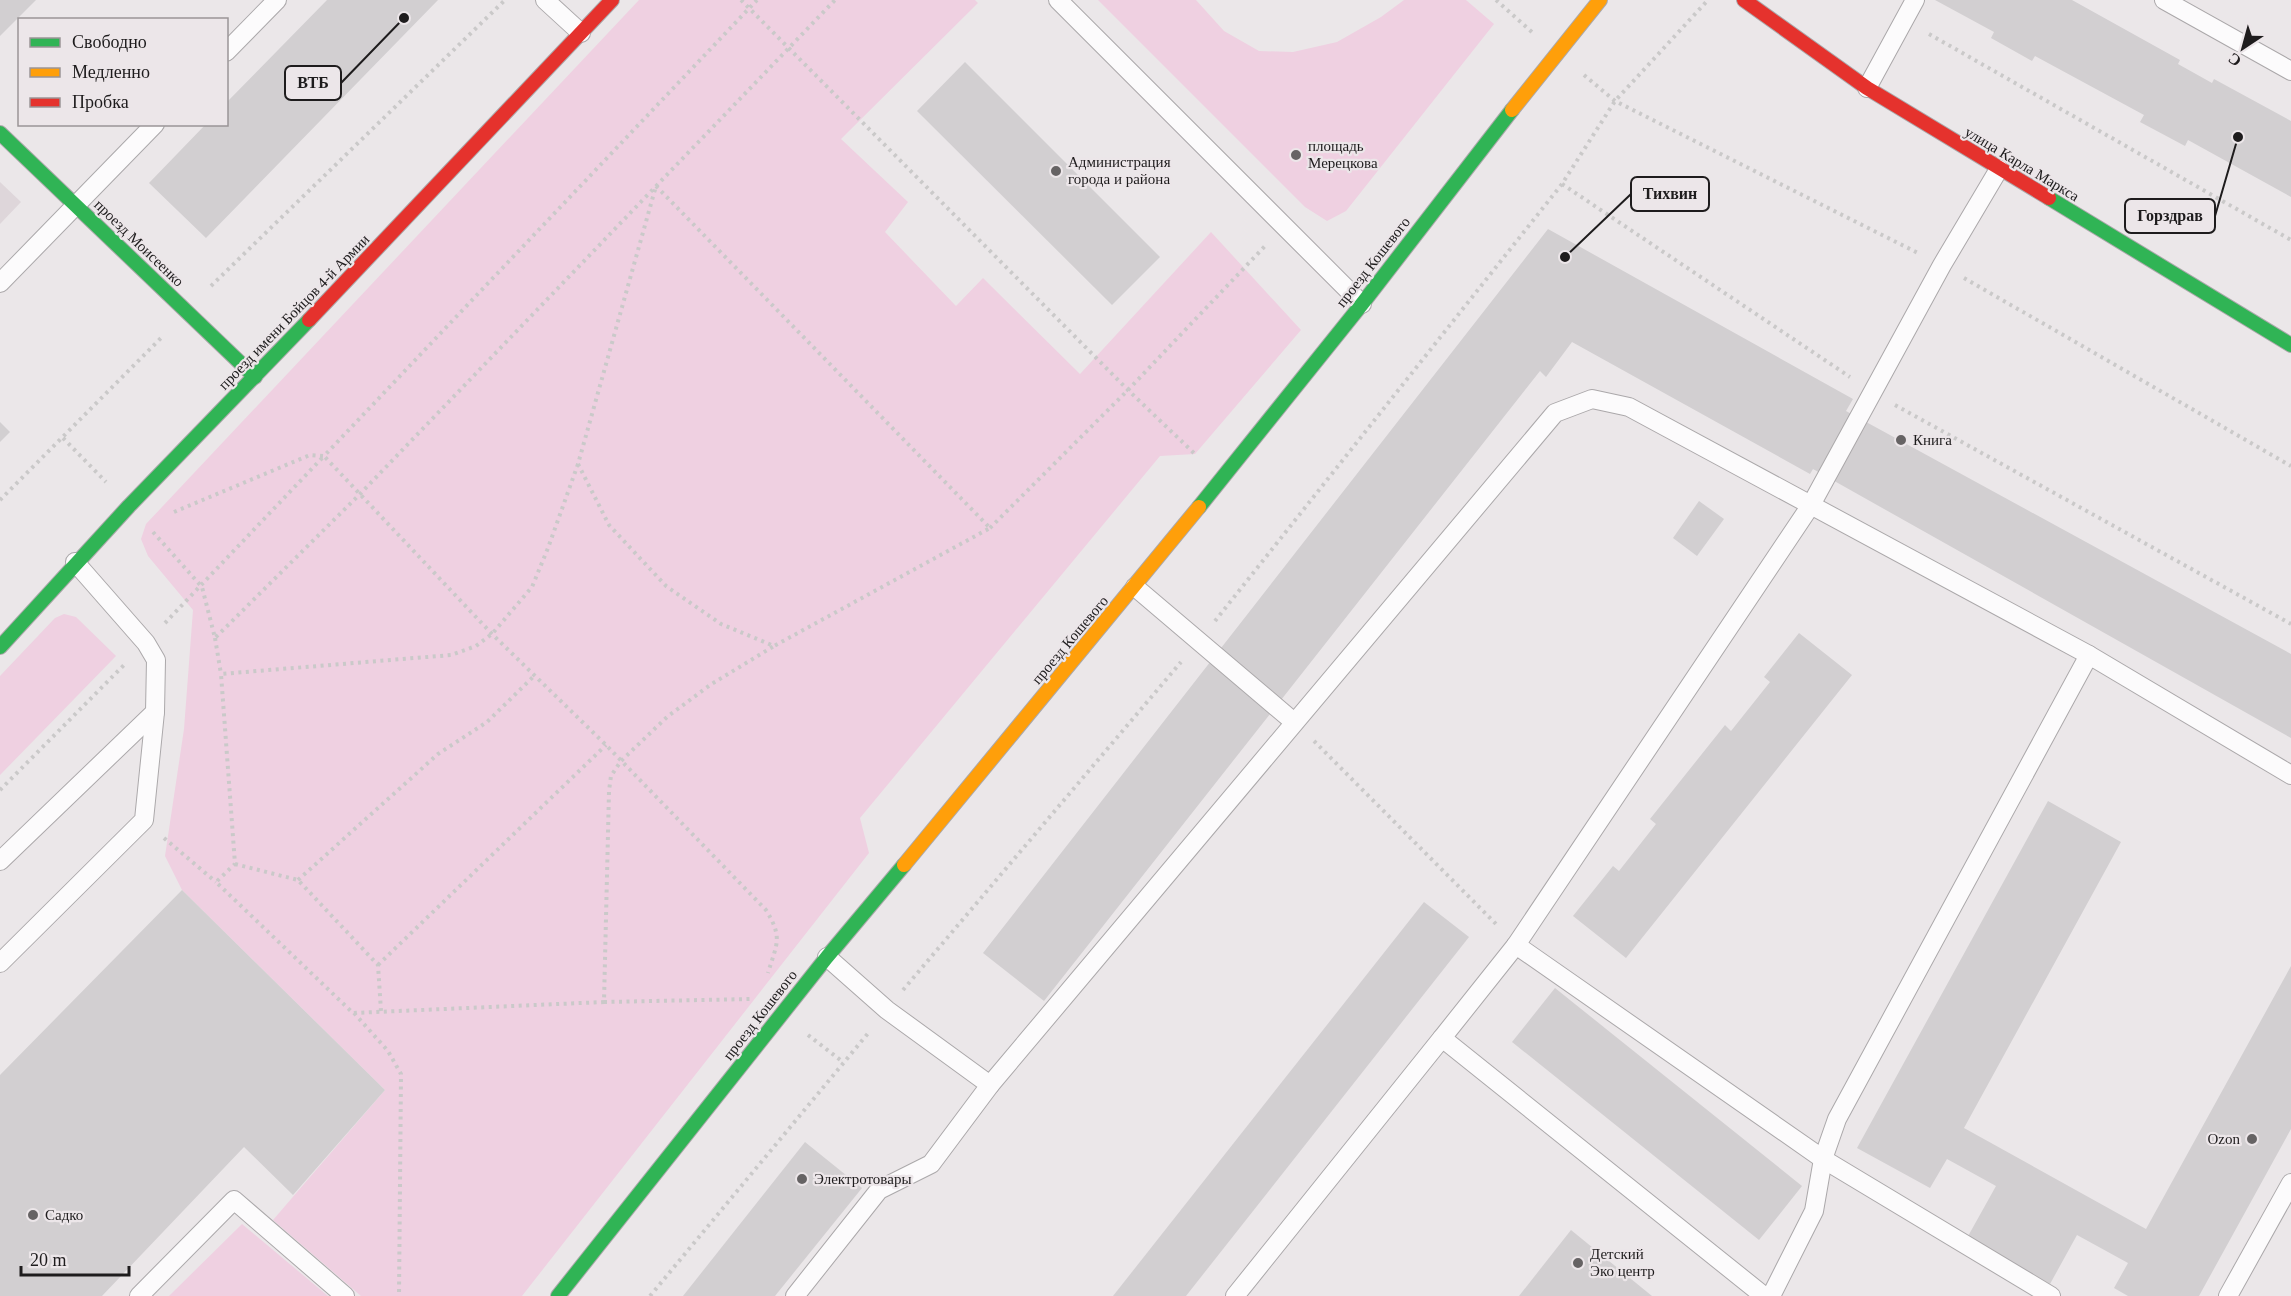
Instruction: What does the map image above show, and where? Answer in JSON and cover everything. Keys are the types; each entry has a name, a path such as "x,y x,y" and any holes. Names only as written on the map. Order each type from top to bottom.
{"street":[{"name":"проезд имени Бойцов 4-й Армии","path":"0,646 75,562 255,377 612,0"},
{"name":"проезд Кошевого","path":"558,1296 827,957 1135,587 1362,304 1600,0"},
{"name":"улица Карла Маркса","path":"1744,0 1867,88 2291,345"},
{"name":"проезд Моисеенко","path":"0,133 255,377"}],"lane":[{"path":"228,49 277,0"},
{"path":"545,0 581,33"},
{"path":"1058,0 1362,304"},
{"path":"1867,88 1915,0"},
{"path":"2173,2 2291,71"},
{"path":"0,283 153,126"},
{"path":"1235,1296 1516,945 1811,505 1942,265 1999,169"},
{"path":"795,1296 879,1190 931,1164 990,1085 1556,413 1592,399 1629,407 2089,655 2291,775"},
{"path":"0,963 144,820 155,712 156,660 146,643 75,562"},
{"path":"1135,587 1294,722"},
{"path":"1771,1296 1814,1211 1823,1159 1837,1119 2089,655"},
{"path":"0,861 155,712"},
{"path":"1516,945 1823,1159 2051,1296"},
{"path":"827,957 887,1010 990,1085"},
{"path":"1442,1038 1764,1296"},
{"path":"2228,1296 2291,1183"},
{"path":"139,1296 234,1200 345,1296"}],"path":[{"path":"0,500 224,273 505,0"},
{"path":"741,0 1128,390 1221,478"},
{"path":"0,790 202,586 757,0"},
{"path":"215,638 360,494 836,0"},
{"path":"1496,0 1557,53"},
{"path":"1904,20 2291,240"},
{"path":"1562,184 1872,392 2291,624"},
{"path":"221,674 451,655 476,646 492,634 532,587 548,549 578,464 656,186"},
{"path":"656,186 990,528"},
{"path":"604,1002 609,791 611,777 621,761 676,710 710,685 774,646 990,528 1128,390 1284,225"},
{"path":"168,514 310,455 324,456 492,634 606,745 766,910 776,926 777,942 767,976"},
{"path":"578,464 609,525 666,586 721,624 774,646"},
{"path":"146,524 202,586 221,674 235,864"},
{"path":"298,880 438,754 487,722 535,675"},
{"path":"1294,722 1516,945"},
{"path":"378,965 606,745"},
{"path":"144,820 216,882 353,1013 388,1051 401,1074 399,1296"},
{"path":"235,864 298,880 378,965 381,1011"},
{"path":"216,882 235,864"},
{"path":"353,1013 604,1002 760,999"}],"shaded area":[{"path":"639,0 975,0 978,3 841,139 908,202 885,232 956,306 983,278 1080,374 1211,232 1301,330 1195,454 1160,456 860,818 869,853 522,1296 361,1296 273,1220 385,1090 182,890 165,856 184,729 193,610 148,556 141,539 146,524"},
{"path":"1098,0 1196,0 1224,31 1259,51 1293,52 1337,42 1381,17 1404,0 1466,0 1494,24 1346,211 1327,221 1305,207"},
{"path":"0,182 21,202 0,224"},
{"path":"64,614 76,617 116,656 0,775 0,676 55,618"},
{"path":"242,1224 328,1296 169,1296"}],"building":[{"path":"0,0 36,0 0,36"},
{"path":"327,0 438,0 206,238 149,183 204,126 228,126 228,101"},
{"path":"1935,0 2072,0 2180,60 2178,64 2212,83 2214,79 2291,121 2291,197 2188,140 2185,146 2140,122 2144,115 2035,56 2032,61 1991,38 1994,32"},
{"path":"965,62 1160,257 1112,305 917,111"},
{"path":"1548,229 1853,399 1846,411 2291,654 2291,738 1813,469 1810,474 1572,342 1546,377 1540,371 1044,1001 983,953"},
{"path":"0,422 10,432 0,442"},
{"path":"1699,501 1724,519 1697,556 1673,538"},
{"path":"1799,633 1852,675 1626,958 1573,916 1613,866 1619,871 1656,824 1650,819 1725,725 1731,731 1770,682 1764,677"},
{"path":"2048,801 2121,842 1964,1128 2146,1229 2291,966 2291,1129 2199,1296 2128,1296 2114,1288 2128,1263 2077,1235 2050,1284 1967,1238 1996,1186 1947,1159 1930,1188 1857,1148"},
{"path":"182,890 385,1090 293,1195 244,1147 102,1296 0,1296 0,1075"},
{"path":"1424,902 1469,937 1186,1296 1113,1296"},
{"path":"1555,988 1802,1186 1759,1240 1512,1042"},
{"path":"805,1142 862,1188 775,1296 683,1296"},
{"name":"Детский Эко центр","path":"1571,1230 1652,1296 1519,1296"}],"traffic: fast":[{"path":"1199,507 1362,304 1512,110"},
{"path":"0,133 255,377"},
{"path":"2049,198 2291,345"},
{"path":"0,647 129,506 309,320"},
{"path":"558,1296 827,957 904,865"}],"traffic: slow":[{"path":"1512,110 1600,0"},
{"path":"904,865 1199,507"}],"traffic: jam":[{"path":"309,320 612,0"},
{"path":"1744,0 1867,88 2049,198"}],"place":[{"name":"ВТБ","path":"404,18"},
{"name":"Горздрав","path":"2238,137"},
{"name":"площадь Мерецкова","path":"1296,155"},
{"name":"Администрация города и района","path":"1056,171"},
{"name":"Тихвин","path":"1565,257"},
{"name":"Книга","path":"1901,440"},
{"name":"Ozon","path":"2252,1139"},
{"name":"Электротовары","path":"802,1179"},
{"name":"Садко","path":"33,1215"},
{"name":"Детский Эко центр","path":"1578,1263"}]}
